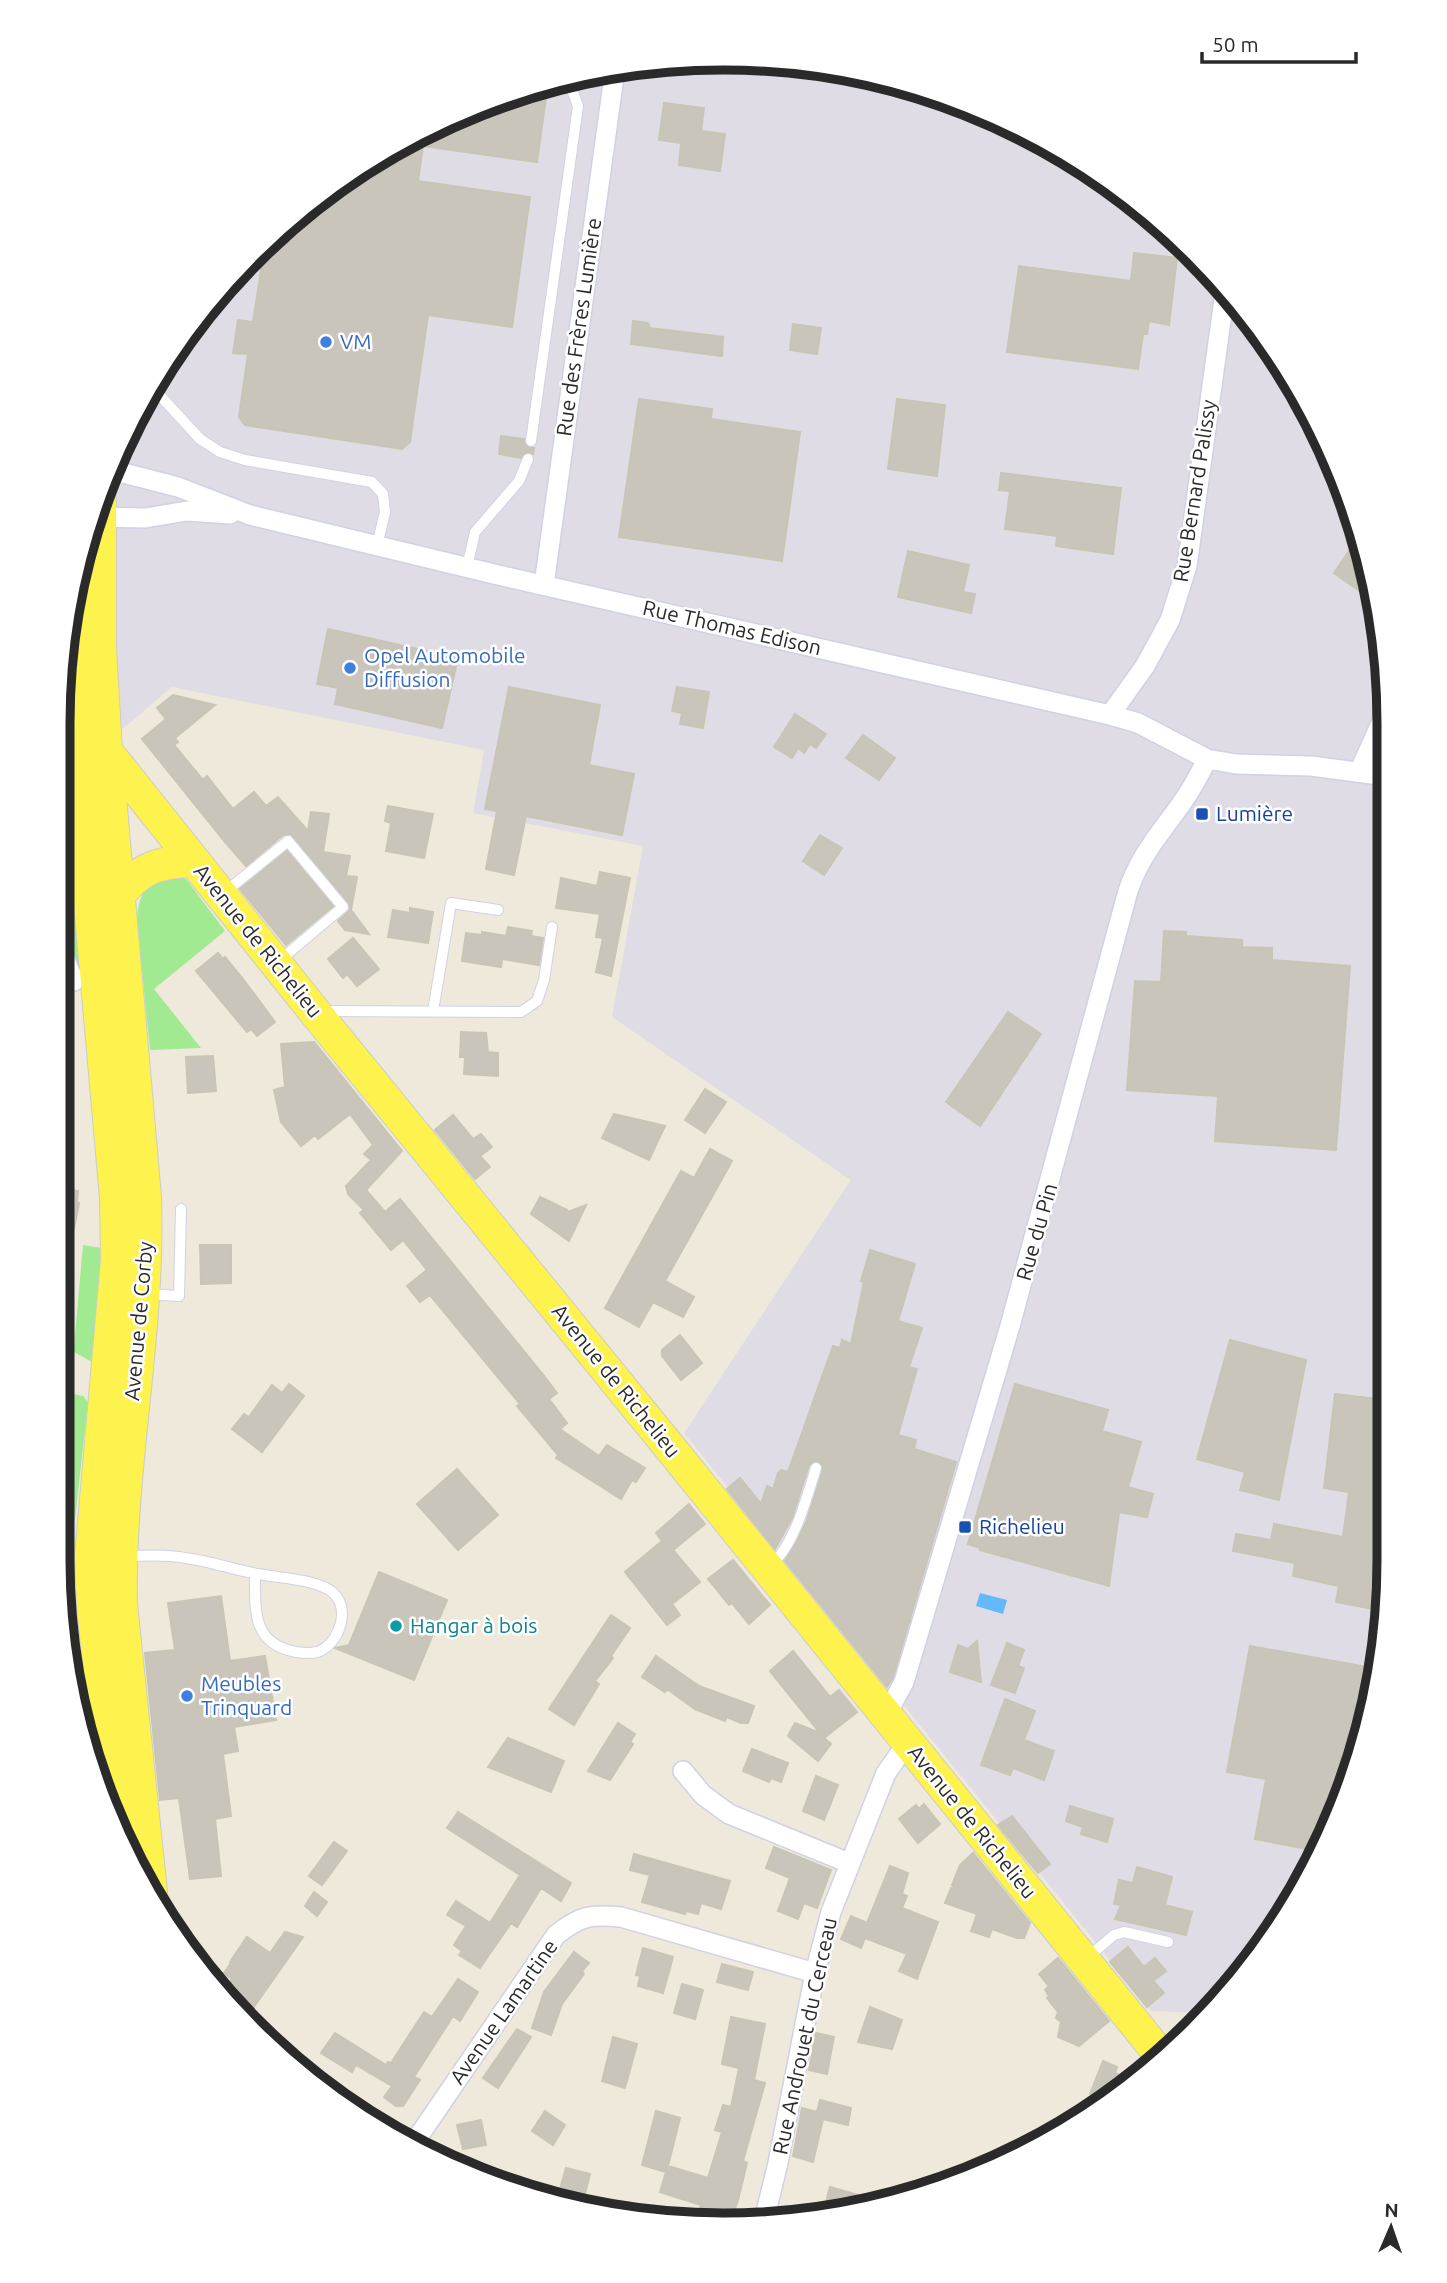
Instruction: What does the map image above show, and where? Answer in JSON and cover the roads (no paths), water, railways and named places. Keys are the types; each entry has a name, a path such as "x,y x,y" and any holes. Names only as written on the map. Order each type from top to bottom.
{"main road":[{"name":"Avenue de Corby","path":"98,534 100,647 106,751 147,1240 120,1556 121,1604 150,1872"},
{"name":"Avenue de Richelieu","path":"70,706 314,1012 1156,2049"},
{"name":"Avenue de Corby","path":"70,724 116,1198 117,1260 91,1557 93,1607 89,1684 105,1771"},
{"path":"120,895 131,880 158,864 193,861"}],"street":[{"name":"Rue des Frères Lumière","path":"544,585 613,80"},
{"name":"Rue Bernard Palissy","path":"1110,715 1145,666 1170,620 1186,566 1223,303"},
{"name":"Rue Thomas Edison","path":"120,472 178,487 250,515 1110,715 1138,723 1207,759 1236,764 1311,766 1377,775"},
{"name":"Rue Thomas Edison","path":"105,514 145,518 187,511 250,515"},
{"path":"1359,772 1377,732"},
{"name":"Rue du Pin","path":"886,1715 904,1682 1006,1339 1135,869 1194,786 1207,759"},
{"path":"70,972 74,981"},
{"name":"Rue Androuet du Cerceau","path":"766,2212 815,1973 831,1912 886,1773 908,1742"},
{"path":"683,1771 703,1795 729,1814 849,1863"},
{"name":"Avenue Lamartine","path":"418,2137 556,1935 574,1921 598,1915 621,1917 815,1973"}],"lane":[{"path":"531,440 578,106 571,88"},
{"path":"159,395 200,439 220,452 245,460 372,482 383,494 385,512 377,546"},
{"path":"467,567 475,532 519,481 528,459"},
{"path":"220,895 288,841 343,907 276,964"},
{"path":"433,1011 451,903 498,910"},
{"path":"314,1012 521,1012 537,1001 544,980 552,927"},
{"path":"144,1293 178,1296 181,1209"},
{"path":"767,1569 781,1556 801,1512 816,1468"},
{"path":"120,1556 185,1558 309,1583 331,1592 340,1605 342,1623 335,1639 321,1652 304,1653 283,1650 268,1642 259,1624 255,1574"},
{"path":"1084,1960 1114,1935 1124,1932 1168,1942"}],"water":[{"path":"980,1593 1007,1600 1003,1614 976,1606"}],"place":[{"name":"VM","path":"326,342"},
{"name":"Opel Automobile Diffusion","path":"350,668"},
{"name":"Lumière","path":"1202,814"},
{"name":"Richelieu","path":"965,1527"},
{"name":"Hangar à bois","path":"396,1626"},
{"name":"Meubles Trinquard","path":"187,1696"}]}
